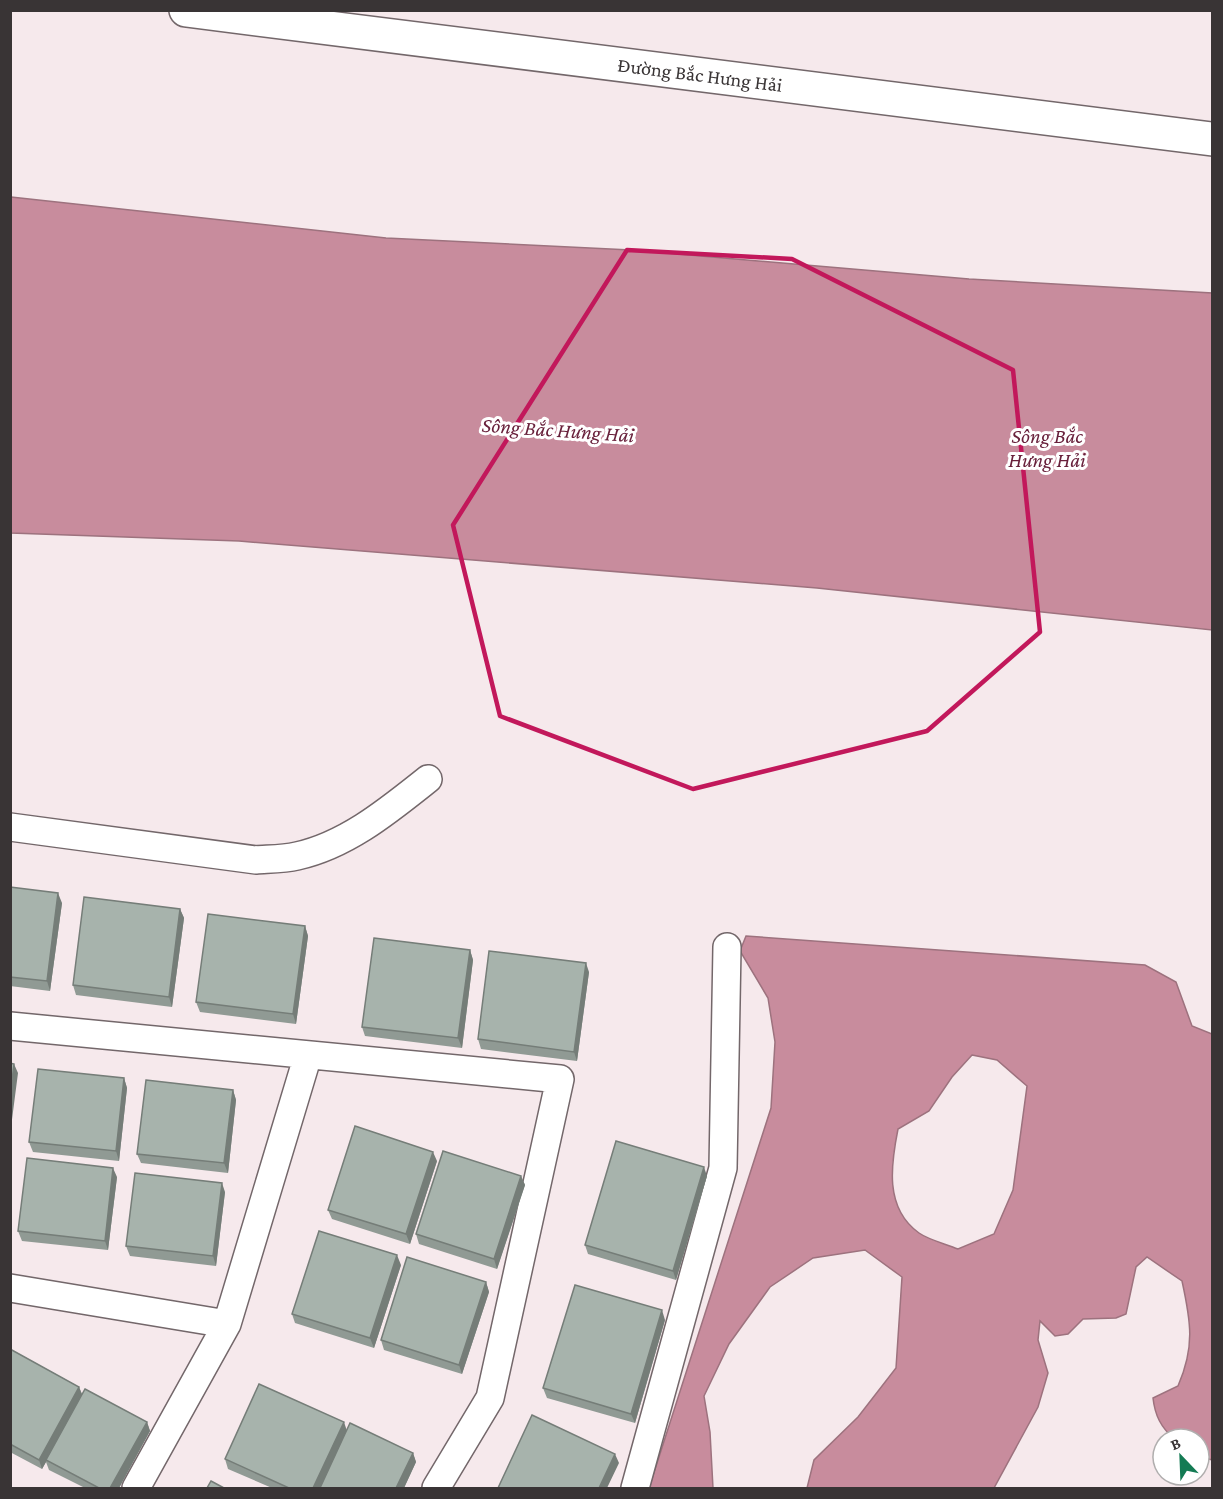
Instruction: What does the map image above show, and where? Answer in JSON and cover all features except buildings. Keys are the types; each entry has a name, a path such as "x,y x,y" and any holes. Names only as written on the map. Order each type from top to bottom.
{"street":[{"name":"Đường Bắc Hưng Hải","path":"186,10 1212,139"},
{"path":"10,827 256,860 297,856 334,844 369,823 428,779"},
{"path":"635,1488 723,1168 728,947"},
{"path":"10,1026 560,1079 490,1398 436,1488"},
{"path":"135,1488 227,1323 308,1054"},
{"path":"10,1288 227,1323"}],"highlighted area":[{"path":"627,250 792,259 1013,370 1040,632 927,731 693,789 500,716 453,525"}],"water":[{"name":"Sông Bắc Hưng Hải","path":"11,197 386,238 631,250 969,279 1212,293 1212,630 817,588 239,541 11,533"},
{"path":"746,936 1145,965 1176,982 1192,1026 1212,1034 1212,1460 1211,1427 1163,1427 1155,1410 1153,1398 1178,1386 1187,1359 1190,1334 1182,1281 1147,1257 1136,1267 1126,1314 1116,1318 1083,1319 1068,1334 1055,1336 1040,1321 1038,1340 1048,1373 1038,1407 994,1488 807,1488 814,1460 858,1417 896,1368 902,1277 865,1250 813,1258 770,1287 729,1344 704,1396 710,1432 713,1488 649,1488 771,1108 775,1042 768,998 740,951","holes":["972,1055 997,1060 1027,1086 1013,1190 994,1234 958,1249 919,1233 908,1223 895,1198 892,1171 898,1129 929,1111 952,1077"]}]}
